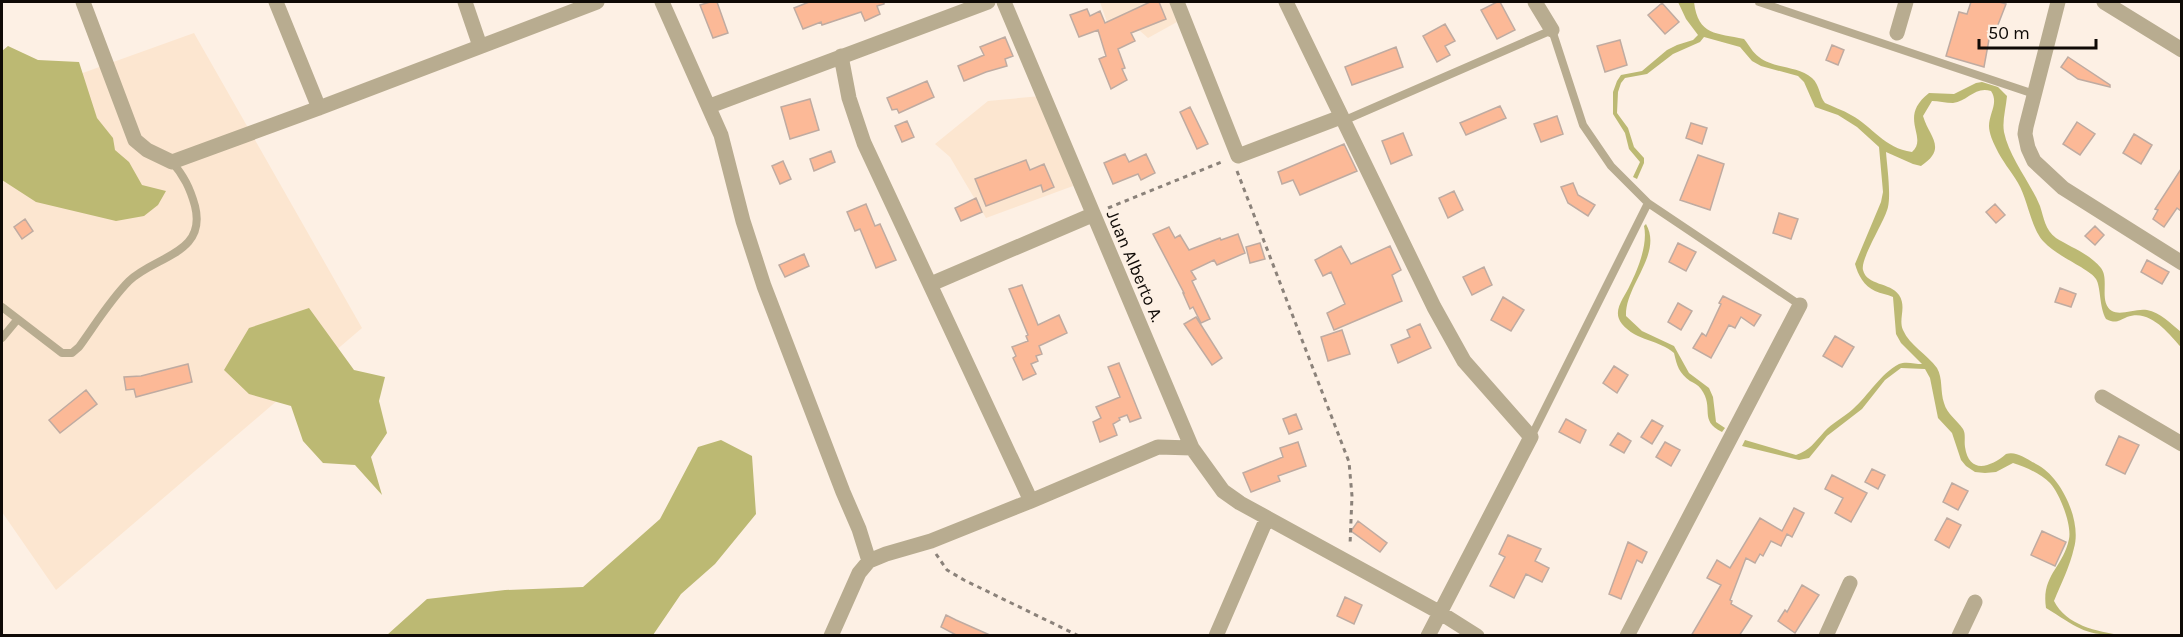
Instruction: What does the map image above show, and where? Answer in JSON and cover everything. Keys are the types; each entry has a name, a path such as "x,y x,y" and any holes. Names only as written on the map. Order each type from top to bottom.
{"street":[{"path":"83,2 135,140 147,150 172,162 597,2"},
{"path":"276,2 318,108"},
{"path":"465,2 480,46"},
{"path":"662,2 721,135 743,221 764,286 859,529 869,561"},
{"path":"710,106 988,2"},
{"name":"Juan Alberto A.","path":"1004,2 1192,448 1223,490 1268,518 1439,612 1477,636"},
{"path":"1177,2 1235,157 1342,119"},
{"path":"1286,2 1434,308 1464,361 1532,437 1428,636"},
{"path":"1535,2 1552,30"},
{"path":"1897,33 1906,2"},
{"path":"2058,2 2025,134 2034,161 2063,188 2181,263"},
{"path":"2104,2 2181,50"},
{"path":"841,56 849,98 864,142 1032,501"},
{"path":"931,284 1092,214"},
{"path":"1627,636 1800,305"},
{"path":"2102,397 2181,444"},
{"path":"831,636 859,573 869,561 931,541 1158,447 1192,448"},
{"path":"1216,636 1268,518"},
{"path":"1826,636 1850,584"},
{"path":"1959,636 1975,602"}],"lane":[{"path":"1759,2 2034,94"},
{"path":"1342,119 1552,30 1583,125 1611,166 1648,203 1800,305"},
{"path":"2,307 63,353 72,352 79,347 130,281 141,272 183,248 195,233 196,214 185,177 172,162"},
{"path":"1532,437 1648,203"},
{"path":"2,338 17,320"}],"path":[{"path":"1092,214 1235,157 1349,462 1352,496 1351,538 1347,562"},
{"path":"931,541 938,558 947,570 1079,636"}],"shaded area":[{"path":"1100,2 1169,2 1177,22 1148,38 1139,30 1114,42"},
{"path":"1678,2 1694,2 1700,21 1710,31 1744,39 1765,61 1806,74 1815,81 1825,103 1851,115 1886,142 1902,150 1912,152 1916,146 1915,111 1929,93 1954,94 1982,82 1998,87 2007,96 2003,123 2007,141 2036,197 2049,231 2101,268 2105,279 2106,302 2112,311 2120,313 2152,311 2181,332 2181,347 2165,329 2143,316 2135,315 2115,322 2109,321 2102,309 2099,287 2093,275 2044,242 2033,222 2021,190 1991,137 1989,121 1994,100 1991,91 1980,90 1953,103 1932,101 1923,116 1934,142 1934,154 1921,166 1886,152 1888,207 1865,257 1863,270 1865,275 1899,295 1902,304 1903,330 1910,341 1937,368 1944,403 1964,431 1967,456 1971,462 1981,466 1994,462 2006,454 2018,455 2045,470 2061,489 2072,513 2076,537 2070,561 2054,601 2059,609 2074,622 2083,626 2122,635 2089,632 2046,608 2045,597 2049,579 2069,539 2067,518 2058,494 2042,477 2013,463 1996,472 1985,473 1975,472 1966,466 1961,460 1952,433 1938,418 1930,378 1925,369 1901,368 1885,380 1862,409 1827,436 1809,458 1799,460 1742,446 1745,440 1796,455 1801,453 1853,409 1892,368 1902,363 1922,364 1901,343 1896,334 1893,297 1871,289 1860,276 1855,264 1881,202 1883,192 1879,147 1857,127 1838,115 1815,107 1804,82 1798,76 1761,66 1752,61 1740,47 1704,37 1700,42 1673,54 1647,74 1625,78 1618,92 1617,113 1628,128 1634,147 1644,158 1637,179 1633,177 1640,162 1629,149 1625,133 1613,114 1613,92 1621,75 1642,71 1667,50 1693,40 1698,35 1686,19"},
{"path":"194,33 362,328 56,590 2,512 2,102"},
{"path":"8,46 38,60 79,62 97,118 113,138 115,150 129,162 142,185 166,191 158,205 144,216 116,221 36,202 2,180 2,51"},
{"path":"1041,96 1073,186 986,218 950,157 935,144 988,101"},
{"path":"1646,224 1650,235 1650,247 1627,304 1626,316 1642,331 1674,346 1689,373 1709,388 1713,397 1716,422 1725,428 1722,432 1711,423 1708,418 1705,396 1699,386 1681,372 1674,353 1662,345 1634,334 1619,319 1618,309 1642,256"},
{"path":"309,308 354,370 385,377 379,401 387,433 371,457 382,495 355,465 323,463 303,441 291,406 249,394 224,370 249,328"},
{"path":"721,440 752,456 756,514 715,564 681,594 653,635 387,635 427,599 505,590 583,587 660,519 698,447"}],"building":[{"path":"717,2 728,33 713,38 700,5"},
{"path":"809,2 884,2 884,4 877,6 880,14 865,21 861,12 803,29 794,8"},
{"path":"1150,2 1159,2 1166,19 1131,33 1135,41 1118,49 1127,80 1111,89 1099,59 1106,56 1098,30 1079,37 1070,15 1087,9 1090,16 1100,11 1105,23"},
{"path":"1500,2 1515,30 1497,39 1481,10"},
{"path":"1971,2 2006,4 1994,35 1990,34 1984,67 1946,56 1959,12 1967,14"},
{"path":"1662,3 1679,22 1665,34 1648,15"},
{"path":"1445,24 1455,41 1445,46 1450,55 1437,62 1423,36"},
{"path":"1005,37 1013,56 1005,59 1007,66 964,81 958,66 984,55 980,47"},
{"path":"1620,40 1627,65 1605,72 1597,46"},
{"path":"1832,45 1844,50 1838,65 1826,60"},
{"path":"1396,47 1403,67 1352,85 1345,67"},
{"path":"2068,57 2110,87 2078,79 2061,67"},
{"path":"927,81 934,97 899,113 897,109 892,110 887,98"},
{"path":"810,99 819,130 790,139 781,107"},
{"path":"1500,106 1506,118 1466,135 1460,123"},
{"path":"1190,107 1208,144 1197,149 1180,112"},
{"path":"1557,116 1563,134 1541,142 1534,124"},
{"path":"907,121 914,137 902,142 895,126"},
{"path":"2077,122 2095,134 2080,155 2063,144"},
{"path":"1691,123 1707,128 1702,144 1686,138"},
{"path":"1403,133 1412,155 1391,164 1382,141"},
{"path":"2134,134 2152,145 2141,164 2123,153"},
{"path":"1344,144 1357,171 1300,195 1293,180 1282,184 1278,172"},
{"path":"831,151 835,162 814,171 810,159"},
{"path":"1125,154 1129,162 1146,154 1155,173 1141,180 1138,174 1113,184 1104,163"},
{"path":"1698,155 1724,164 1710,210 1680,200"},
{"path":"1026,160 1030,170 1044,164 1054,187 1043,192 1041,185 986,206 975,179"},
{"path":"783,161 791,179 780,184 772,166"},
{"path":"2181,169 2181,211 2177,208 2164,227 2153,219 2158,210 2155,209"},
{"path":"1573,183 1578,195 1595,205 1588,216 1568,203 1561,187"},
{"path":"1454,191 1463,210 1448,218 1439,198"},
{"path":"976,198 982,212 961,221 955,208"},
{"path":"866,204 875,226 880,224 896,260 876,268 860,229 855,231 847,212"},
{"path":"1995,204 2005,215 1996,223 1986,212"},
{"path":"1779,213 1798,219 1791,239 1773,233"},
{"path":"25,219 33,231 22,239 14,227"},
{"path":"2095,226 2104,235 2095,245 2085,236"},
{"path":"1169,227 1175,238 1180,235 1189,250 1238,234 1245,253 1217,265 1214,260 1191,271 1196,279 1192,281 1210,319 1201,323 1193,307 1190,309 1153,234"},
{"path":"1260,243 1265,259 1250,263 1246,247"},
{"path":"1678,243 1696,252 1686,271 1669,262"},
{"path":"1341,246 1351,264 1390,246 1401,270 1392,275 1402,301 1334,330 1327,313 1345,304 1331,272 1323,276 1315,260"},
{"path":"804,254 809,266 785,277 779,265"},
{"path":"2147,260 2169,272 2162,284 2141,272"},
{"path":"1484,267 1492,285 1472,295 1463,277"},
{"path":"1022,285 1038,325 1059,315 1067,333 1039,346 1042,354 1036,356 1038,361 1031,364 1036,374 1023,380 1013,358 1016,356 1012,347 1028,341 1026,336 1028,335 1009,289"},
{"path":"2060,288 2076,294 2071,307 2055,302"},
{"path":"1723,296 1761,315 1754,326 1741,317 1735,328 1729,325 1711,358 1693,348 1702,333 1706,336"},
{"path":"1503,297 1524,310 1511,331 1491,320"},
{"path":"1678,303 1692,311 1681,330 1668,322"},
{"path":"1196,317 1222,358 1212,365 1184,324"},
{"path":"1420,324 1431,348 1398,363 1391,345 1410,337 1407,330"},
{"path":"1342,330 1350,354 1328,361 1321,337"},
{"path":"1835,336 1854,347 1842,367 1823,356"},
{"path":"1119,363 1141,418 1130,422 1127,415 1119,418 1120,420 1113,424 1117,435 1100,442 1093,422 1101,418 1096,407 1120,397 1108,367"},
{"path":"188,364 192,382 136,397 134,389 126,390 124,377 141,376"},
{"path":"1614,366 1628,375 1617,393 1603,383"},
{"path":"86,390 97,404 60,433 49,420"},
{"path":"1296,414 1302,429 1289,434 1283,419"},
{"path":"1566,419 1586,430 1580,443 1559,432"},
{"path":"1652,420 1663,426 1652,444 1641,437"},
{"path":"1618,433 1631,441 1624,453 1610,445"},
{"path":"2119,436 2139,445 2125,474 2106,465"},
{"path":"1298,442 1306,466 1278,476 1280,481 1251,492 1243,473 1283,457 1280,448"},
{"path":"1665,442 1680,450 1671,466 1656,457"},
{"path":"1872,469 1885,475 1878,489 1865,482"},
{"path":"1832,475 1867,493 1851,522 1835,513 1843,498 1825,489"},
{"path":"1952,483 1968,491 1958,510 1943,502"},
{"path":"1794,508 1804,513 1792,537 1787,534 1781,546 1771,541 1763,556 1760,554 1755,563 1746,558 1730,600 1731,604 1752,616 1739,636 1691,636 1721,585 1707,578 1717,560 1730,568 1760,518 1782,531"},
{"path":"1947,518 1961,525 1949,548 1935,540"},
{"path":"1358,521 1387,543 1380,552 1351,531"},
{"path":"2042,531 2066,542 2055,566 2031,555"},
{"path":"1508,535 1541,549 1535,561 1549,568 1542,582 1526,574 1514,598 1490,586 1505,557 1499,554"},
{"path":"1628,542 1647,552 1642,563 1637,560 1621,599 1609,594"},
{"path":"1802,585 1819,595 1795,633 1778,621 1785,610 1787,612"},
{"path":"1345,597 1362,605 1354,624 1337,616"},
{"path":"946,615 992,636 958,636 941,627"}]}
